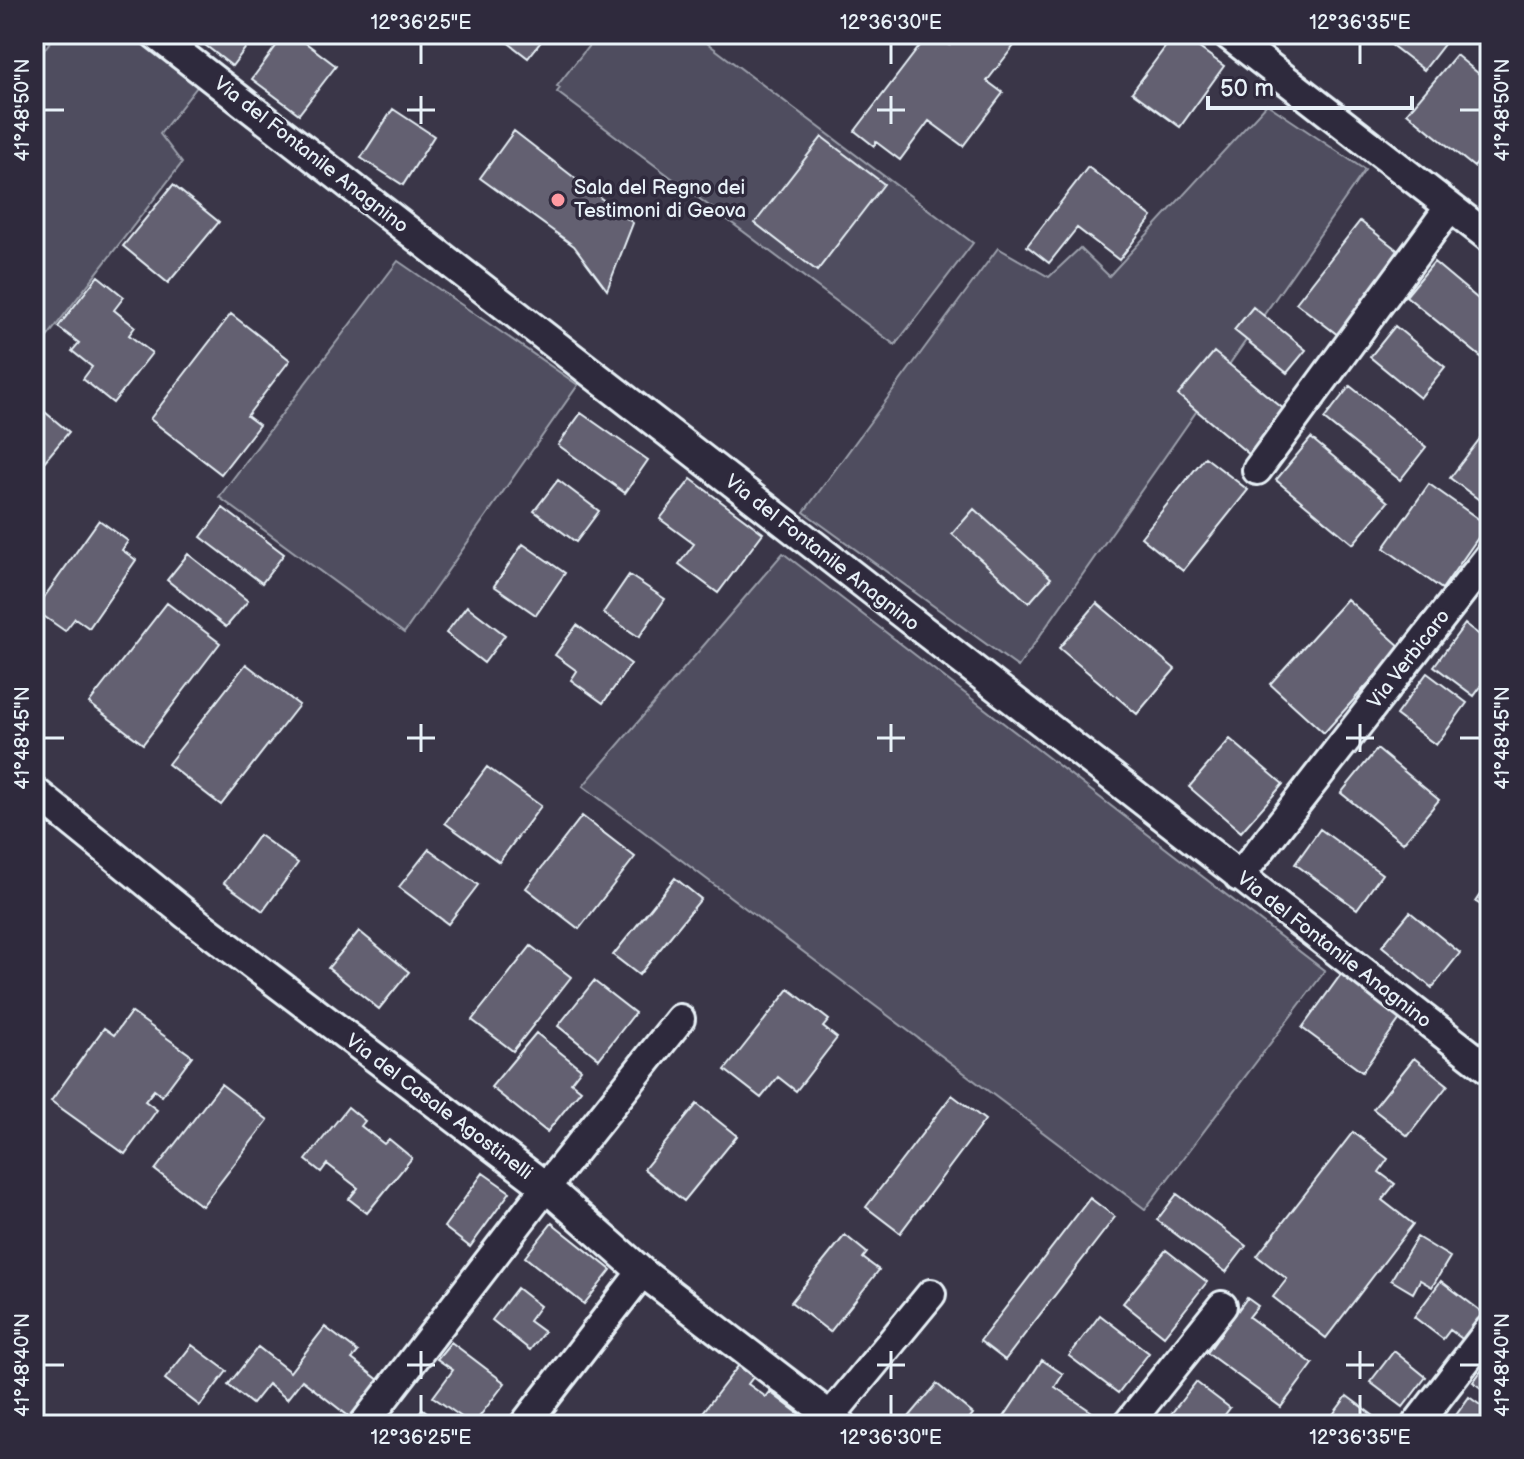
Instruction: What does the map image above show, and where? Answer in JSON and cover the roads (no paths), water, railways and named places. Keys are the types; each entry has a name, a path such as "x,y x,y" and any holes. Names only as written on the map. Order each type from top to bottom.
{"street":[{"name":"Via del Fontanile Anagnino","path":"155,34 1490,1070"},
{"path":"1227,34 1490,238"},
{"path":"1257,470 1449,208"},
{"name":"Via Verbicaro","path":"1239,877 1490,555"},
{"name":"Via del Casale Agostinelli","path":"34,791 187,915 546,1187 642,1272 831,1422"},
{"path":"364,1424 680,1019"},
{"path":"524,1425 642,1272"},
{"path":"831,1422 931,1294"},
{"path":"1127,1425 1222,1306"},
{"path":"1416,1425 1490,1329"}],"place":[{"name":"Sala del Regno dei Testimoni di Geova","path":"558,200"}]}
